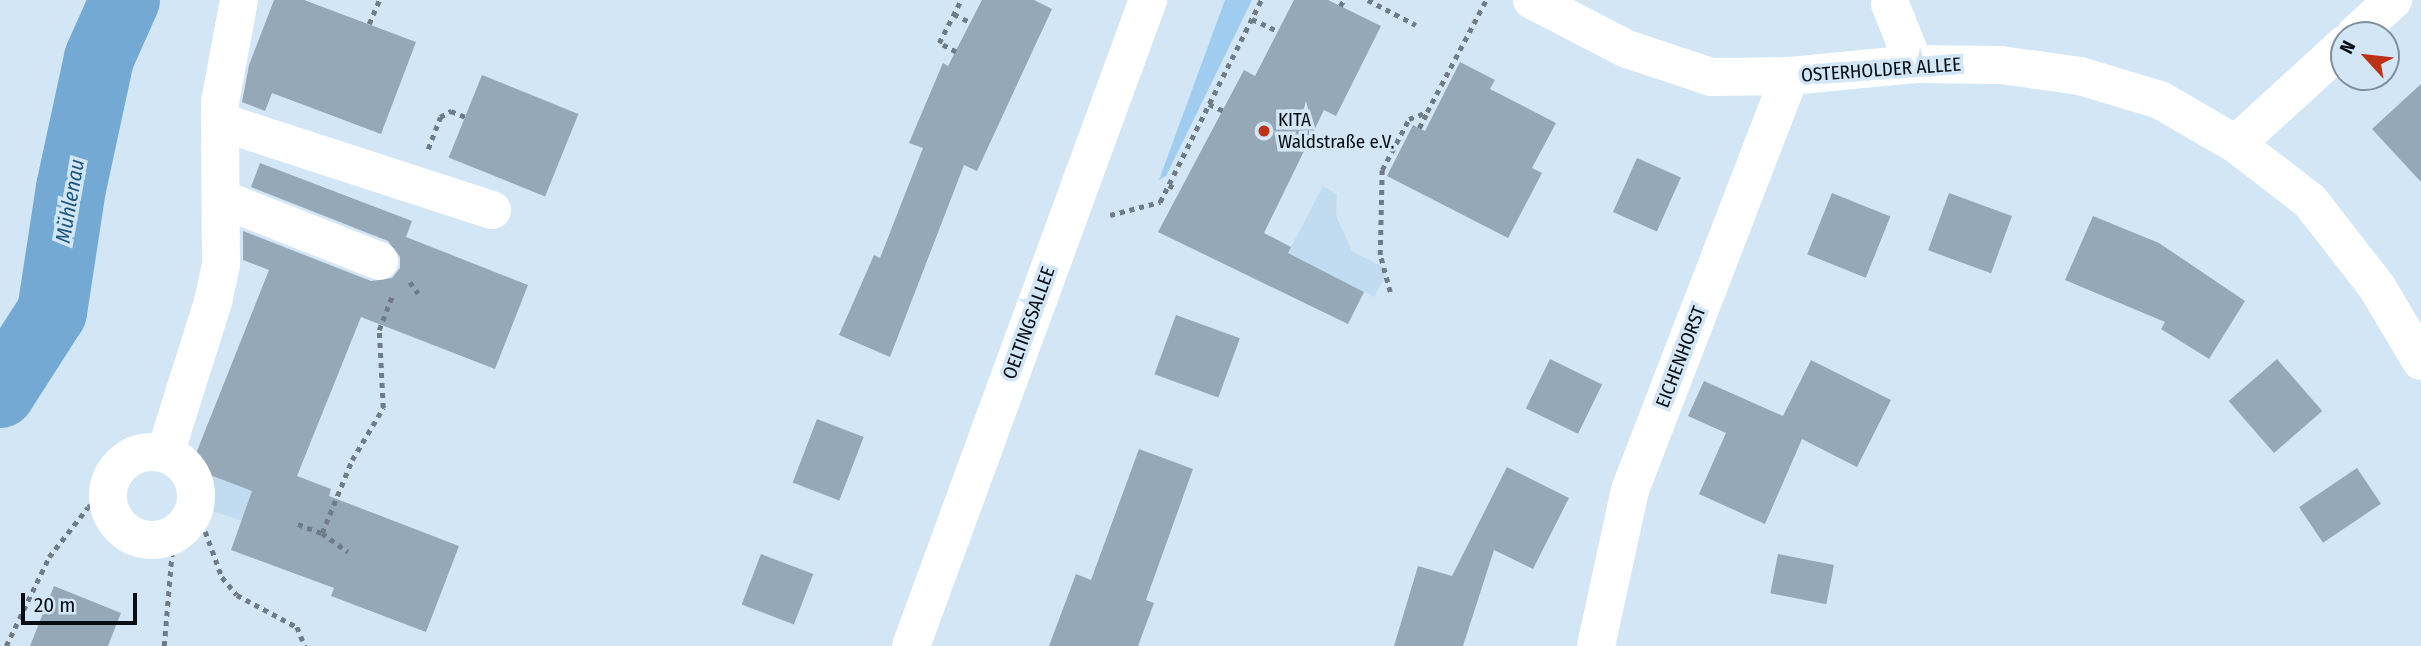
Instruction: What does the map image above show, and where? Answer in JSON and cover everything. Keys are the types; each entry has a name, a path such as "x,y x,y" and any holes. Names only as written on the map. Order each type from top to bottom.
{"street":[{"path":"165,454 213,302 221,264 220,102 239,0"},
{"name":"OELTINGSALLEE","path":"911,646 1148,0"},
{"name":"OSTERHOLDER ALLEE","path":"1532,0 1627,49 1711,76 1790,76 1914,64 2001,65 2080,76 2160,100 2236,144 2310,201 2377,287 2421,360"},
{"path":"2370,21 2393,0"},
{"path":"1889,4 1914,64"},
{"path":"2236,144 2330,58"},
{"name":"EICHENHORST","path":"1596,646 1630,490 1790,76"},
{"path":"221,122 492,210"},
{"path":"222,199 388,272"},
{"path":"136,454 165,454 178,460 191,477 196,499 180,525 145,539 132,535 112,514 109,492 124,462 136,454"}],"path":[{"path":"369,24 379,0"},
{"path":"956,52 939,43 961,0"},
{"path":"1065,226 1160,202 1261,0"},
{"path":"1340,6 1344,0"},
{"path":"1368,0 1416,25"},
{"path":"1419,128 1486,0"},
{"path":"954,14 970,22"},
{"path":"1252,19 1278,31"},
{"path":"1209,104 1224,111"},
{"path":"1390,292 1380,255 1382,170 1409,119 1427,112"},
{"path":"1169,185 1178,190"},
{"path":"322,533 352,460 383,408 379,330 388,272"},
{"path":"6,646 50,557 88,507 109,492"},
{"path":"164,646 172,551 180,525 202,522 222,577 237,595 297,627 305,646"},
{"path":"298,524 322,533 348,552"}],"shaded area":[{"path":"1225,0 1252,0 1166,176 1159,180"},
{"path":"1323,186 1337,194 1336,216 1352,251 1388,270 1374,297 1288,253"},
{"path":"202,472 321,517 242,521 210,510"}],"building":[{"path":"274,0 304,0 416,42 381,134 272,93 265,111 242,102 249,65"},
{"path":"982,0 1034,0 1052,9 977,171 964,165 890,357 839,335 874,255 880,258 923,148 909,143 943,63 948,66"},
{"path":"1294,0 1328,0 1381,26 1336,116 1324,110 1264,233 1291,247 1288,253 1364,292 1348,324 1158,232 1244,70 1255,76"},
{"path":"1460,62 1495,80 1490,89 1556,123 1532,168 1542,173 1508,238 1387,176 1413,125 1425,131"},
{"path":"482,75 578,114 545,196 449,158"},
{"path":"2421,84 2421,182 2372,129"},
{"path":"1637,158 1681,178 1657,231 1613,212"},
{"path":"260,163 412,221 406,237 528,285 495,369 361,317 297,476 331,489 329,496 459,546 426,632 331,596 334,588 231,550 252,491 202,472 195,456 269,270 243,260 243,231 371,281 392,278 400,268 400,257 388,241 251,187"},
{"path":"1832,193 1890,217 1866,278 1807,254"},
{"path":"1949,193 2012,216 1991,273 1928,250"},
{"path":"2093,216 2159,243 2245,301 2209,359 2161,329 2165,322 2065,280"},
{"path":"1176,315 1240,338 1218,397 1154,374"},
{"path":"1550,359 1602,384 1578,434 1526,408"},
{"path":"2277,359 2322,411 2274,453 2229,401"},
{"path":"1811,360 1891,400 1857,467 1802,439 1765,524 1699,494 1726,433 1688,416 1704,381 1783,416"},
{"path":"817,419 864,437 839,500 793,482"},
{"path":"1139,449 1193,469 1146,600 1154,603 1138,646 1049,646 1076,574 1091,580"},
{"path":"1507,467 1569,498 1533,569 1494,550 1463,646 1394,646 1418,566 1452,576"},
{"path":"2357,468 2381,504 2323,543 2299,507"},
{"path":"761,554 813,574 794,624 742,604"},
{"path":"1778,554 1834,565 1826,604 1770,593"},
{"path":"54,586 121,613 108,646 30,646"}],"waterway":[{"name":"Mühlenau","path":"0,393 52,312 71,188 99,58 125,0"}],"place":[{"name":"KITA Waldstraße e.V.","path":"1264,131"}]}
